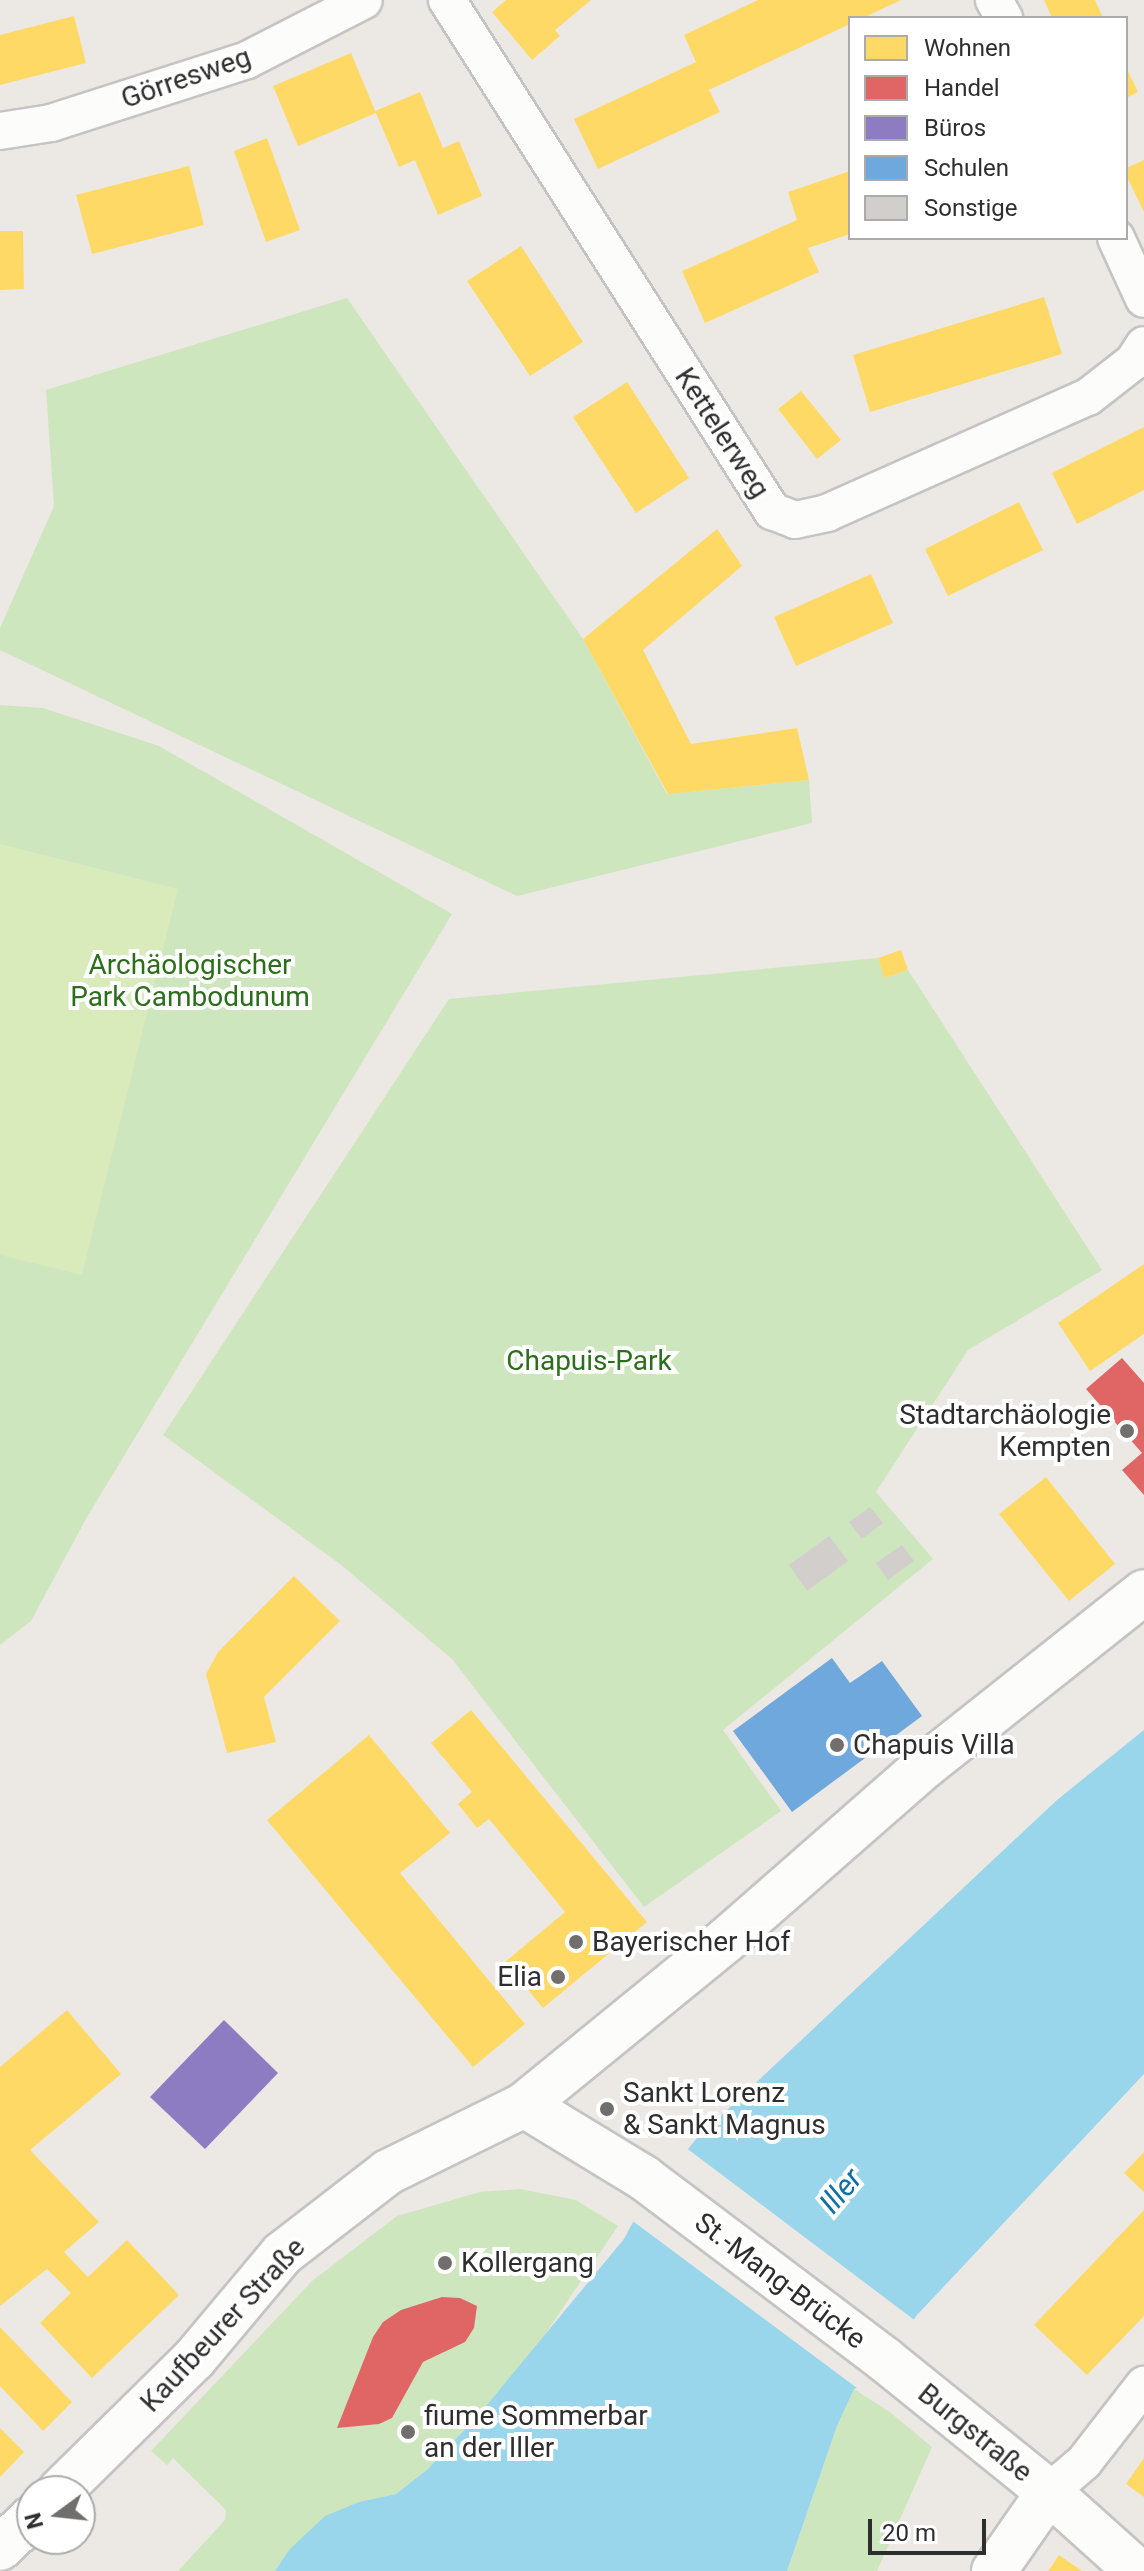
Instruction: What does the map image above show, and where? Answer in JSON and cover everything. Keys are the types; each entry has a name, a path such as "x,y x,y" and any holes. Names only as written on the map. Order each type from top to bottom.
{"street":[{"name":"Görresweg","path":"0,131 51,123 247,60 364,0"},
{"name":"Kettelerweg","path":"447,0 772,511 795,520 827,513 1088,397 1133,362 1144,345"},
{"path":"1117,240 1144,299"},
{"name":"Kaufbeurer Straße","path":"76,2475 194,2359 282,2254 388,2172 524,2105 726,1940 926,1765 1144,1592"},
{"name":"St.-Mang-Brücke","path":"524,2105 660,2190 884,2359"},
{"name":"Burgstraße","path":"884,2359 1049,2492 1137,2571"},
{"path":"994,2571 1049,2492 1084,2462 1144,2385"},
{"path":"0,2548 16,2533"}],"green space":[{"path":"347,298 583,639 667,794 809,780 812,823 517,896 0,650 0,628 54,506 46,390"},
{"name":"Archäologischer Park Cambodunum","path":"0,705 43,708 159,746 452,914 87,1517 31,1621 0,1645"},
{"path":"0,844 178,889 82,1275 0,1255"},
{"name":"Chapuis-Park","path":"878,958 884,978 908,970 1102,1270 968,1350 876,1492 933,1559 723,1730 781,1811 644,1907 452,1659 340,1564 163,1435 449,999"},
{"path":"520,2189 576,2200 618,2226 542,2339 481,2412 428,2469 396,2494 359,2502 289,2550 275,2571 178,2571 225,2520 226,2510 173,2458 167,2465 151,2451 312,2281 397,2216 480,2192"},
{"path":"854,2389 891,2413 932,2447 877,2571 787,2571 837,2426"}],"water":[{"name":"Iller","path":"1144,1730 1144,2074 917,2315 868,2384 854,2389 837,2426 787,2571 275,2571 289,2550 325,2516 359,2502 396,2494 428,2469 481,2412 624,2239 640,2209 696,2139 1057,1800"}],"pier":[{"path":"685,2147 917,2322 871,2387 861,2391 630,2219"}],"building: Wohnen":[{"path":"506,0 591,0 555,30 560,36 532,60 492,12"},
{"path":"758,0 901,0 867,16 848,16 848,25 709,90 720,112 598,169 574,119 696,62 684,35"},
{"path":"1044,0 1095,0 1102,16 1051,16"},
{"path":"74,16 86,63 0,85 0,35"},
{"path":"351,53 376,113 298,146 273,86"},
{"path":"1128,71 1138,92 1128,97"},
{"path":"420,92 443,148 459,141 482,196 438,215 415,160 399,167 375,111"},
{"path":"267,138 300,230 266,242 234,151"},
{"path":"1144,160 1144,212 1128,179 1128,167"},
{"path":"189,166 204,225 92,254 76,195"},
{"path":"848,172 848,235 808,248 819,272 705,323 682,271 797,220 788,192"},
{"path":"0,231 23,231 24,289 0,290"},
{"path":"521,246 583,342 530,376 467,281"},
{"path":"1044,297 1062,354 870,412 853,355"},
{"path":"627,382 689,478 636,513 573,417"},
{"path":"801,391 841,440 817,459 778,409"},
{"path":"1144,427 1144,490 1077,524 1052,473"},
{"path":"1019,502 1043,550 948,596 925,549"},
{"path":"717,529 742,566 643,650 691,744 797,728 809,780 668,794 583,639"},
{"path":"871,574 893,623 796,666 774,617"},
{"path":"901,950 908,970 884,978 878,958"},
{"path":"1144,1264 1144,1334 1090,1371 1058,1323"},
{"path":"1046,1477 1115,1564 1069,1601 999,1514"},
{"path":"294,1576 340,1621 264,1697 276,1742 227,1753 206,1674 218,1652"},
{"path":"471,1710 647,1922 543,2008 505,1962 565,1912 489,1819 477,1828 458,1804 472,1792 431,1743"},
{"path":"369,1735 450,1833 400,1873 525,2024 473,2067 267,1820"},
{"path":"67,2010 121,2074 30,2150 99,2222 64,2252 88,2277 127,2240 179,2295 92,2378 40,2323 71,2293 47,2269 0,2306 0,2067"},
{"path":"1144,2152 1144,2192 1124,2173"},
{"path":"1144,2210 1144,2316 1087,2375 1034,2325"},
{"path":"0,2327 72,2402 43,2431 0,2386"},
{"path":"0,2428 24,2452 0,2477"},
{"path":"1144,2458 1144,2497 1126,2484"},
{"path":"1059,2555 1082,2571 1048,2571"}],"building: Handel":[{"path":"1122,1358 1144,1383 1144,1495 1122,1470 1142,1453 1086,1389"},
{"path":"442,2297 460,2298 477,2306 474,2328 465,2342 423,2362 392,2418 379,2424 337,2428 373,2337 383,2322 401,2310"}],"building: Büros":[{"path":"224,2020 278,2073 205,2149 150,2097"}],"building: Schulen":[{"path":"832,1658 850,1683 882,1661 922,1716 792,1812 733,1731"}],"building: Sonstige":[{"path":"870,1507 883,1523 862,1539 849,1522"},
{"path":"829,1536 848,1561 807,1591 789,1565"},
{"path":"902,1545 914,1561 888,1580 876,1563"}],"place":[{"name":"Stadtarchäologie Kempten","path":"1127,1431"},
{"name":"Chapuis Villa","path":"837,1745"},
{"name":"Bayerischer Hof","path":"576,1942"},
{"name":"Elia","path":"558,1977"},
{"name":"Sankt Lorenz & Sankt Magnus","path":"607,2109"},
{"name":"Kollergang","path":"445,2263"},
{"name":"fiume Sommerbar an der Iller","path":"408,2432"}]}
